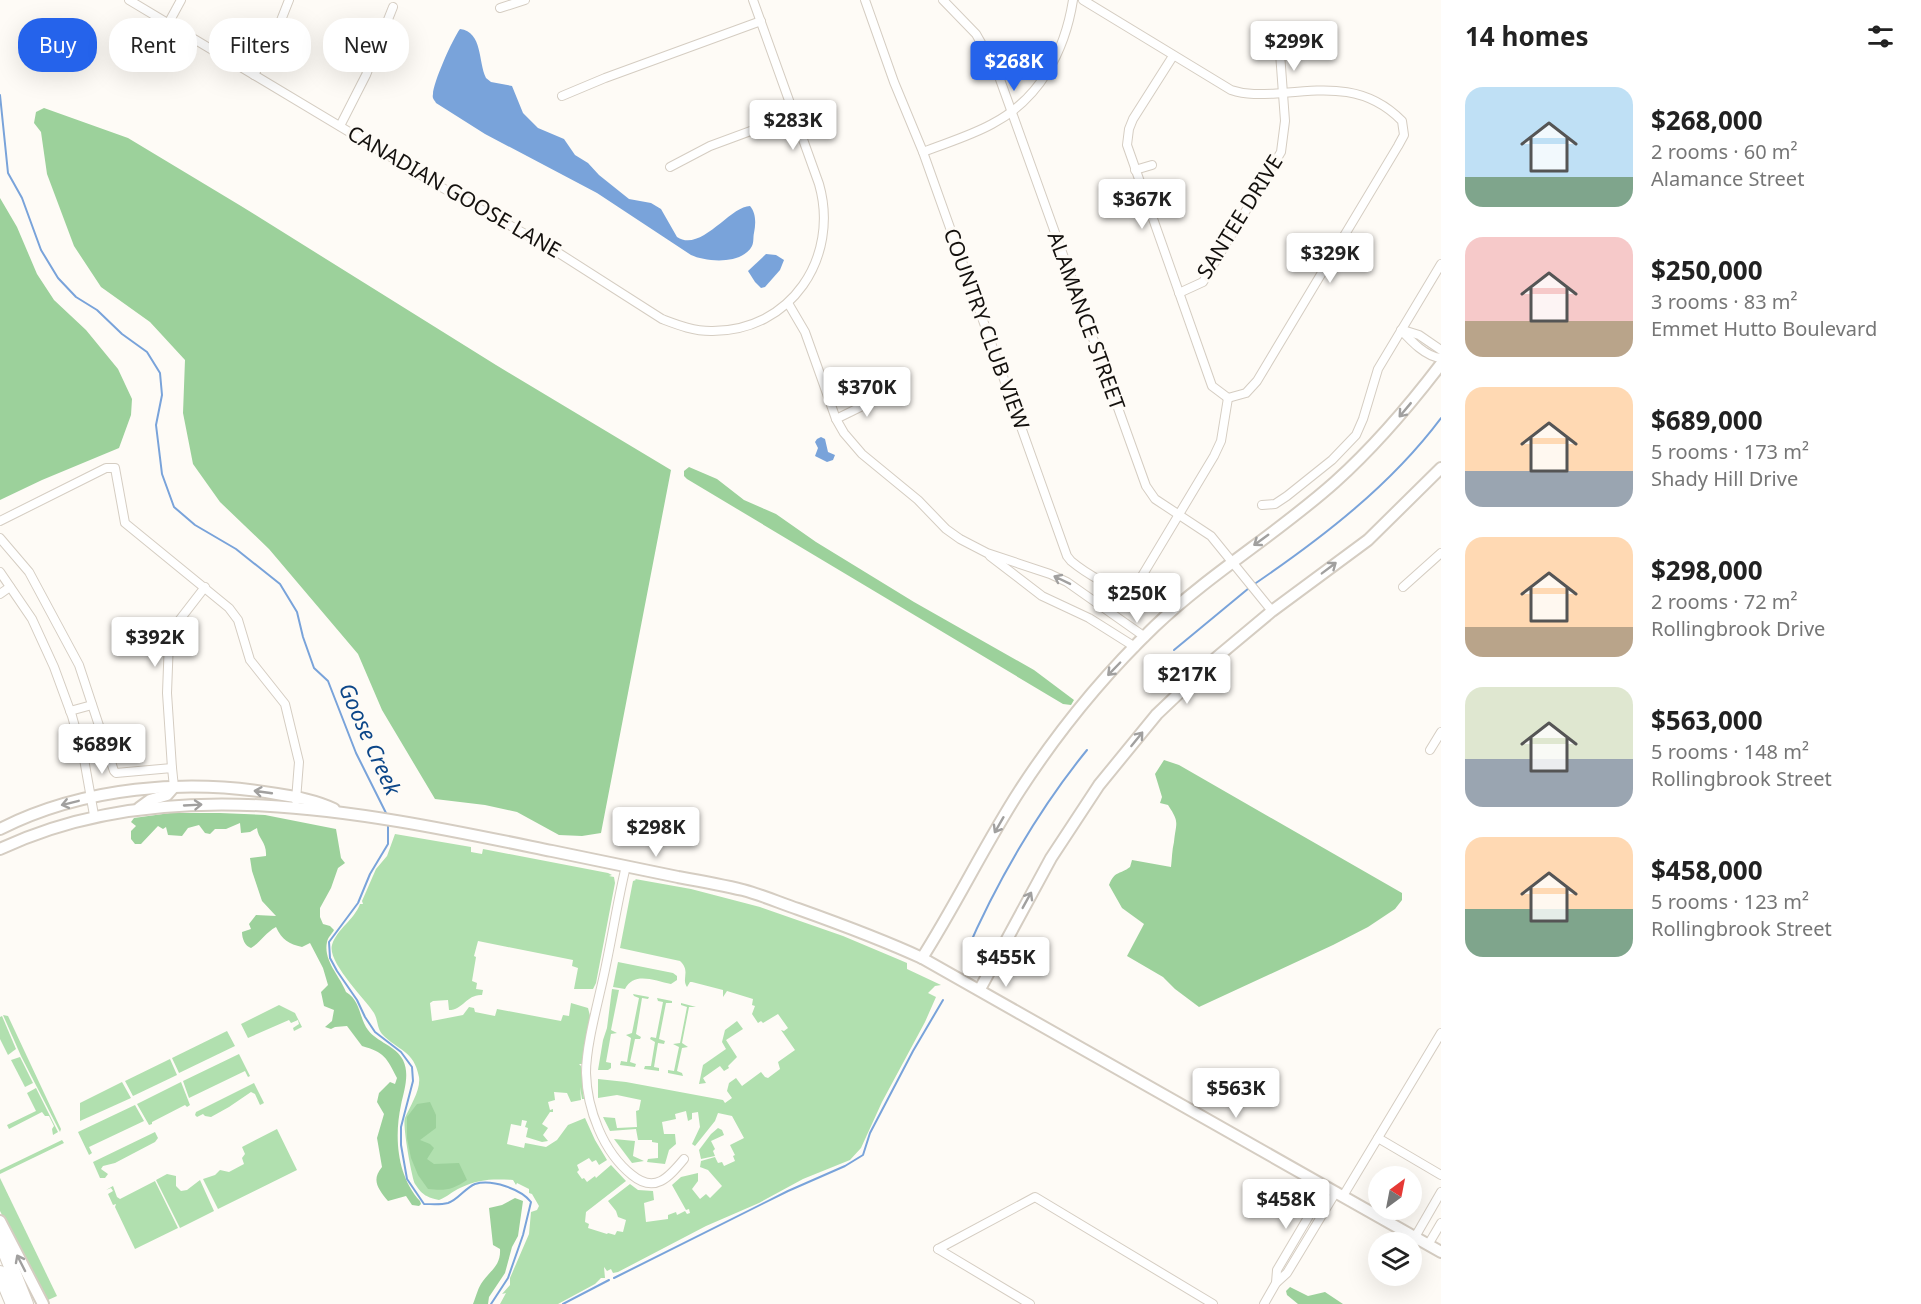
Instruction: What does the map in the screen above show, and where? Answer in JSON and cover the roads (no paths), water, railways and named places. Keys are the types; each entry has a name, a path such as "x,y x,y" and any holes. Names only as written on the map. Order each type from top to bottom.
{"highway":[{"path":"0,1239 26,1304"},
{"path":"0,1273 13,1304"}],"main road":[{"path":"922,958 1003,817 1039,761 1092,692 1145,637 1233,561 1335,482 1377,442 1441,364"},
{"path":"980,989 1044,869 1099,785 1157,714 1217,657 1272,611 1368,540 1441,468"},
{"path":"139,808 150,800 167,795 174,787"},
{"path":"0,829 50,808 90,798 174,787 258,791 321,803 339,812"},
{"path":"0,849 25,837 93,815 139,808 208,804 243,805 339,812 451,831 744,891 860,930 922,958 1406,1232"},
{"path":"0,1221 43,1304"},
{"path":"1422,1241 1441,1252"}],"street":[{"name":"CANADIAN GOOSE LANE","path":"129,0 158,18"},
{"path":"171,18 181,0"},
{"path":"254,75 276,33 289,0"},
{"path":"500,8 525,0"},
{"name":"CANADIAN GOOSE LANE","path":"197,41 441,187 554,250 662,319 679,326 703,331 725,330 752,324 788,303 812,273 821,248 825,223 823,196 753,0"},
{"name":"COUNTRY CLUB VIEW","path":"865,0 894,82 923,152 1067,556 1075,564 1098,578 1128,592 1133,591 1180,515"},
{"name":"ALAMANCE STREET","path":"943,0 971,28 997,71 1141,476 1155,499 1212,536 1272,611"},
{"path":"923,152 993,124 1011,112 1038,87 1052,66 1065,38 1073,0"},
{"path":"1083,0 1222,86 1240,93 1251,95 1341,90 1361,94 1402,121 1404,135 1257,381 1246,393 1228,398"},
{"path":"340,126 366,75 393,7"},
{"path":"562,96 761,21"},
{"name":"SANTEE DRIVE","path":"1179,293 1203,282 1278,157 1285,133 1280,53"},
{"path":"1173,56 1129,129 1126,146 1212,386 1228,398"},
{"path":"670,167 717,143 794,115"},
{"path":"1135,170 1152,165"},
{"path":"1262,505 1275,504 1287,496 1332,459 1356,435 1363,419 1372,381 1441,264"},
{"path":"788,303 805,332 836,419 844,433 862,454 918,500 946,529 970,545 1067,582 1145,637"},
{"path":"1401,330 1419,335 1441,350"},
{"path":"1401,330 1413,343 1441,358"},
{"path":"836,419 887,394"},
{"path":"1180,515 1221,441 1228,398"},
{"path":"0,521 106,468 115,468 125,523 205,587 234,615 250,660 285,704 299,762 294,809"},
{"path":"0,538 29,572 79,665 114,771 116,773 172,768"},
{"path":"987,553 1042,596 1089,618 1135,647"},
{"path":"1403,587 1441,553"},
{"path":"0,572 33,619 54,667 84,759 93,815"},
{"path":"0,594 10,587"},
{"path":"174,787 167,693 169,640 171,631 205,587"},
{"path":"70,711 92,705"},
{"path":"1430,750 1441,732"},
{"path":"626,866 590,1044 586,1075 589,1095 595,1120 606,1144 620,1164 639,1180 656,1183 665,1179 684,1159"},
{"path":"1264,1304 1276,1283 1287,1273 1335,1192 1378,1138 1441,1033"},
{"path":"1378,1138 1441,1175"},
{"path":"1418,1232 1441,1192"},
{"path":"1030,1304 938,1249 1035,1197 1213,1304"},
{"path":"1428,1245 1441,1223"}],"water":[{"path":"460,29 473,36 479,49 486,78 491,82 512,86 523,113 538,128 564,139 575,155 588,163 629,199 651,203 661,209 677,237 686,240 696,239 742,208 750,206 755,222 752,246 747,252 732,259 714,260 691,255 597,193 485,134 436,103 433,96 436,80"},
{"path":"766,254 776,255 784,260 780,270 765,287 761,288 748,271"},
{"path":"821,437 825,439 828,452 835,455 833,460 827,462 815,456 818,448 815,442"}],"waterway":[{"name":"Goose Creek","path":"0,95 8,173 22,198 41,250 58,278 76,297 97,310 122,334 147,352 160,373 162,395 156,425 162,474 174,507 195,525 236,549 280,584 297,612 314,668 328,681 356,753 388,817"},
{"path":"1253,585 1330,529 1378,488 1441,418"},
{"path":"1174,650 1249,588"},
{"path":"965,955 1019,849 1051,798 1087,750"},
{"name":"Goose Creek","path":"388,823 388,844 370,874 358,903 329,942 330,958 375,1032 401,1052 412,1067 413,1081 401,1127 401,1145 407,1179 424,1204 448,1203 471,1186 482,1183 506,1186 531,1202 523,1235 508,1278 491,1304"},
{"path":"614,1278 788,1191 845,1166 863,1155 870,1133 943,1000"},
{"path":"563,1304 609,1280"}]}
